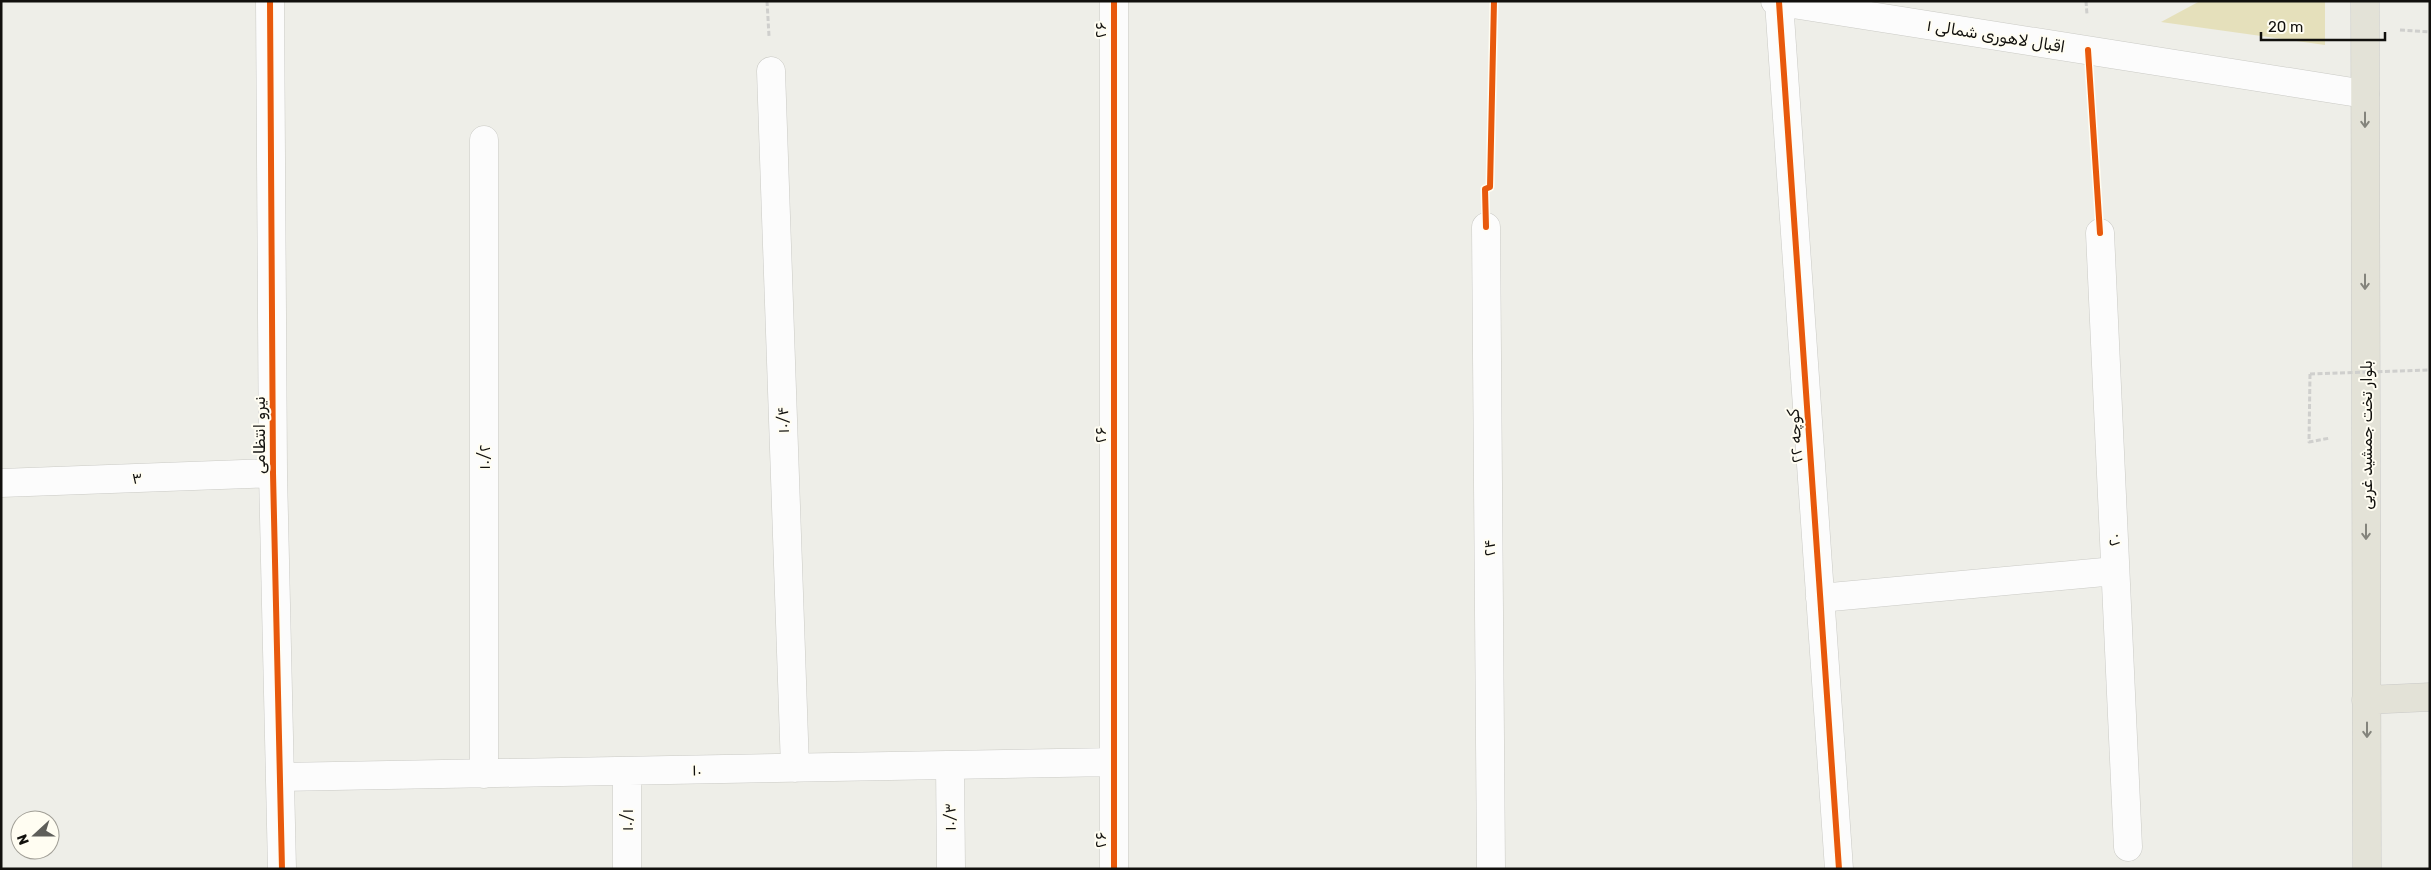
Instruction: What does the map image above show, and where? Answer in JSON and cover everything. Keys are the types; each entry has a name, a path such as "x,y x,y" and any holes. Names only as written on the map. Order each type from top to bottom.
{"main road":[{"name":"بلوار تخت جمشید غربی","path":"2364,1 2367,869"},
{"path":"2366,700 2430,697"}],"street":[{"name":"نیرو انتظامی","path":"270,1 273,473 282,869"},
{"name":"۲۶","path":"1114,1 1114,869"},
{"name":"اقبال لاهوری شمالی ۱","path":"1775,1 1919,12 2365,94"},
{"name":"کوچه ۲۲","path":"1779,2 1839,869"},
{"name":"۱۰/۴","path":"771,71 795,768"},
{"name":"۱۰/۲","path":"484,140 484,774"},
{"name":"۲۴","path":"1486,227 1491,869"},
{"name":"۲۰","path":"2100,233 2128,847"},
{"name":"۳","path":"1,484 273,473"},
{"path":"1820,598 2115,571"},
{"name":"۱۰","path":"280,777 1114,762"},
{"name":"۱۰/۳","path":"950,765 951,869"},
{"name":"۱۰/۱","path":"627,771 627,869"}],"path":[{"path":"2309,442 2310,374 2430,370"}],"shaded area":[{"path":"2200,1 2325,1 2325,45 2161,22"}],"cycle path":[{"path":"270,1 273,473 282,869"},
{"path":"1114,1 1114,869"},
{"path":"1486,227 1485,189 1490,187 1494,1"},
{"path":"1779,2 1839,869"},
{"path":"2088,50 2100,233"}]}
